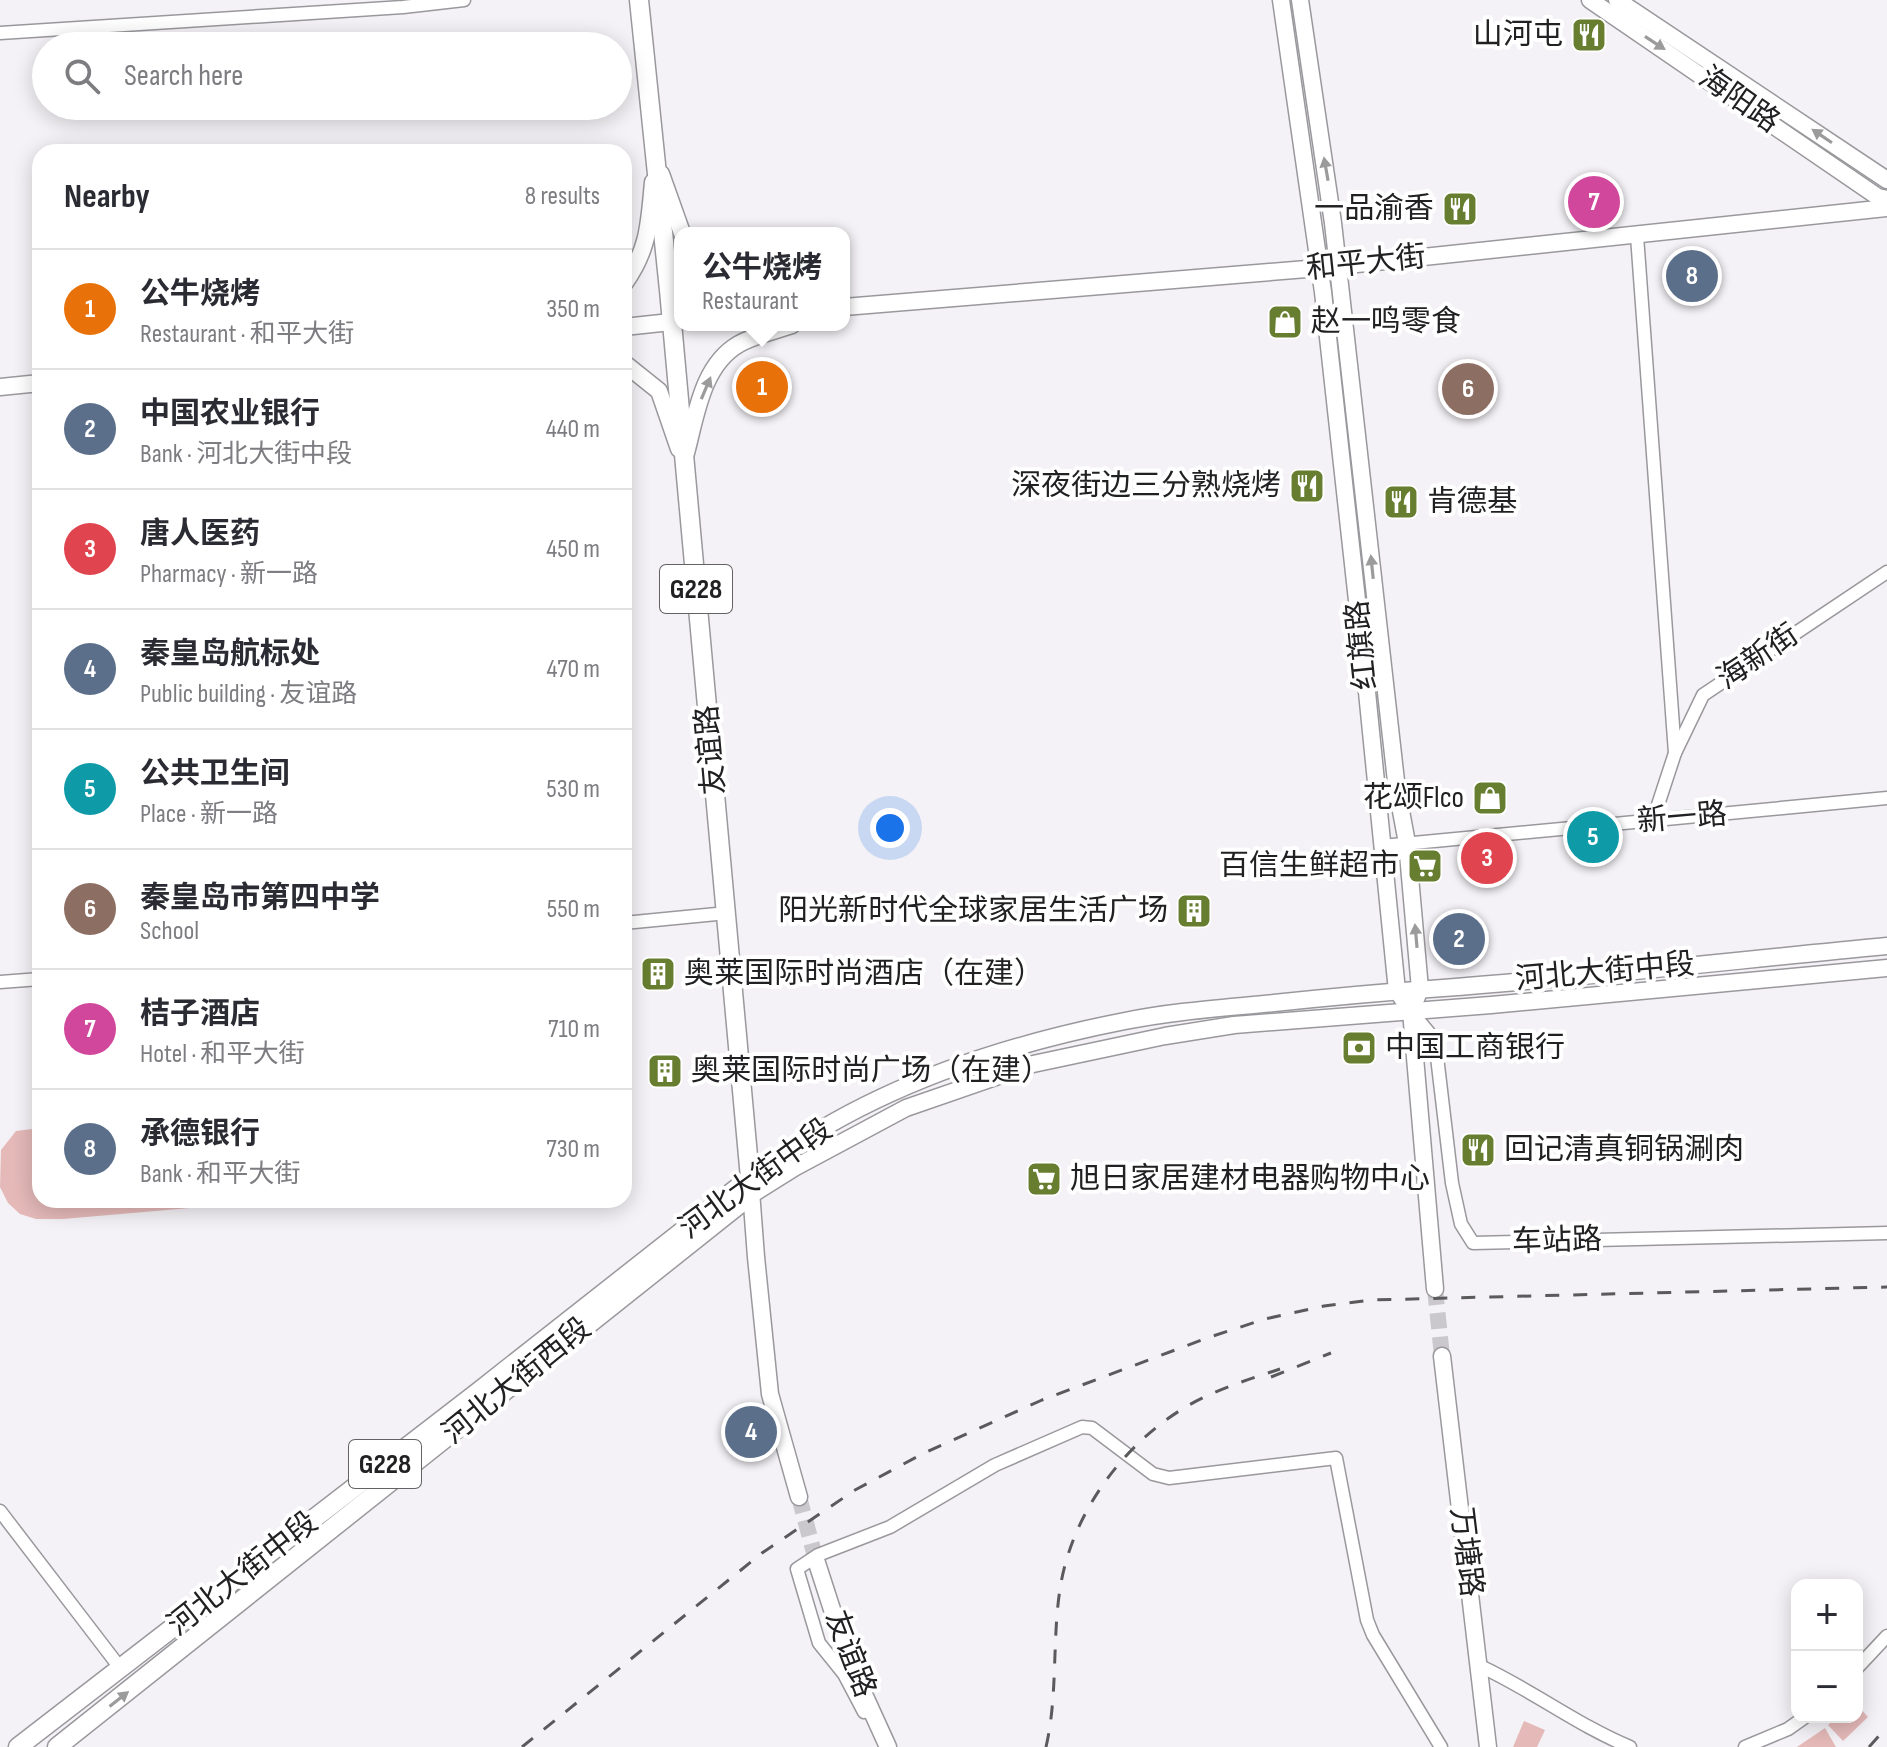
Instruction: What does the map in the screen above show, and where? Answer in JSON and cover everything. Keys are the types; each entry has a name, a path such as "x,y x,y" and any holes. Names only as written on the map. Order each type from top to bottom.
{"highway":[{"name":"友谊路","path":"639,0 674,306"},
{"name":"友谊路","path":"677,331 684,462 751,1186"},
{"name":"河北大街中段","path":"18,1747 751,1186"},
{"name":"河北大街西段","path":"57,1747 751,1186"}],"main road":[{"name":"红旗路","path":"1281,0 1319,268 1350,528 1397,991 1411,1011"},
{"path":"1300,0 1327,177 1397,790 1407,843 1420,989 1411,1011 1435,1289"},
{"name":"海阳路","path":"1590,0 1878,197 1887,199"},
{"name":"海阳路","path":"1617,0 1887,180"},
{"path":"655,157 680,227"},
{"path":"632,273 647,239 655,157"},
{"name":"和平大街","path":"850,307 1319,268 1887,208"},
{"path":"632,326 674,322"},
{"path":"684,462 704,388 720,360 738,344 775,331"},
{"path":"632,369 659,391 684,462"},
{"path":"0,387 32,384"},
{"name":"河北大街中段","path":"751,1186 783,1151 855,1110 906,1086 967,1063 1124,1021 1186,1011 1887,946"},
{"path":"751,1186 794,1168 906,1108 1033,1064 1165,1036 1234,1025 1887,968"},
{"name":"友谊路","path":"751,1186 770,1394 799,1497"},
{"name":"万塘路","path":"1442,1356 1488,1747"},
{"name":"友谊路","path":"816,1560 848,1659 888,1747"}],"street":[{"path":"0,33 403,7 464,0"},
{"path":"1637,236 1675,753"},
{"name":"海新街","path":"1653,820 1675,753 1703,695 1887,572"},
{"name":"新一路","path":"1382,846 1887,798"},
{"path":"632,922 727,913"},
{"path":"0,982 32,980"},
{"name":"车站路","path":"1411,1011 1435,1040 1452,1183 1461,1224 1473,1243 1887,1233"},
{"path":"882,1747 844,1674 819,1643 797,1569 818,1555 890,1527 995,1465 1082,1427 1092,1428 1153,1474 1169,1478 1336,1458 1367,1620 1441,1747"},
{"path":"0,1511 121,1669"},
{"path":"1863,1662 1887,1636"},
{"path":"1480,1666 1515,1682 1597,1733 1630,1747"},
{"path":"1745,1747 1796,1723"}],"shaded area":[{"path":"32,1129 32,1208 190,1208 63,1219 36,1219 20,1214 8,1203 0,1187 1,1150 16,1131"},
{"path":"1524,1721 1545,1730 1537,1747 1513,1747"},
{"path":"1830,1723 1862,1723 1843,1741 1828,1725"},
{"path":"1825,1728 1836,1747 1797,1747"}],"tunnel":[{"path":"1435,1289 1442,1356"},
{"path":"799,1497 816,1560"}],"railway":[{"path":"522,1747 762,1553 855,1490 924,1453 1042,1400 1207,1338 1265,1319 1371,1300 1887,1287"},
{"path":"1271,1377 1331,1353"},
{"path":"1046,1747 1052,1708 1060,1589 1075,1535 1102,1485 1140,1442 1184,1408 1231,1386 1280,1369"},
{"path":"1869,1747 1887,1727"}],"place":[{"name":"山河屯","path":"1589,35"},
{"name":"桔子酒店","path":"1594,202"},
{"name":"一品渝香","path":"1460,209"},
{"name":"承德银行","path":"1692,276"},
{"name":"赵一鸣零食","path":"1285,322"},
{"name":"公牛烧烤","path":"762,387"},
{"name":"秦皇岛市第四中学","path":"1468,389"},
{"name":"深夜街边三分熟烧烤","path":"1307,486"},
{"name":"肯德基","path":"1401,502"},
{"name":"花颂Flco","path":"1490,798"},
{"name":"公共卫生间","path":"1593,837"},
{"name":"唐人医药","path":"1487,858"},
{"name":"百信生鲜超市","path":"1425,866"},
{"name":"阳光新时代全球家居生活广场","path":"1194,911"},
{"name":"中国农业银行","path":"1459,939"},
{"name":"奥莱国际时尚酒店（在建）","path":"658,974"},
{"name":"中国工商银行","path":"1359,1048"},
{"name":"奥莱国际时尚广场（在建）","path":"665,1071"},
{"name":"回记清真铜锅涮肉","path":"1478,1150"},
{"name":"旭日家居建材电器购物中心","path":"1044,1179"},
{"name":"秦皇岛航标处","path":"751,1432"}]}
